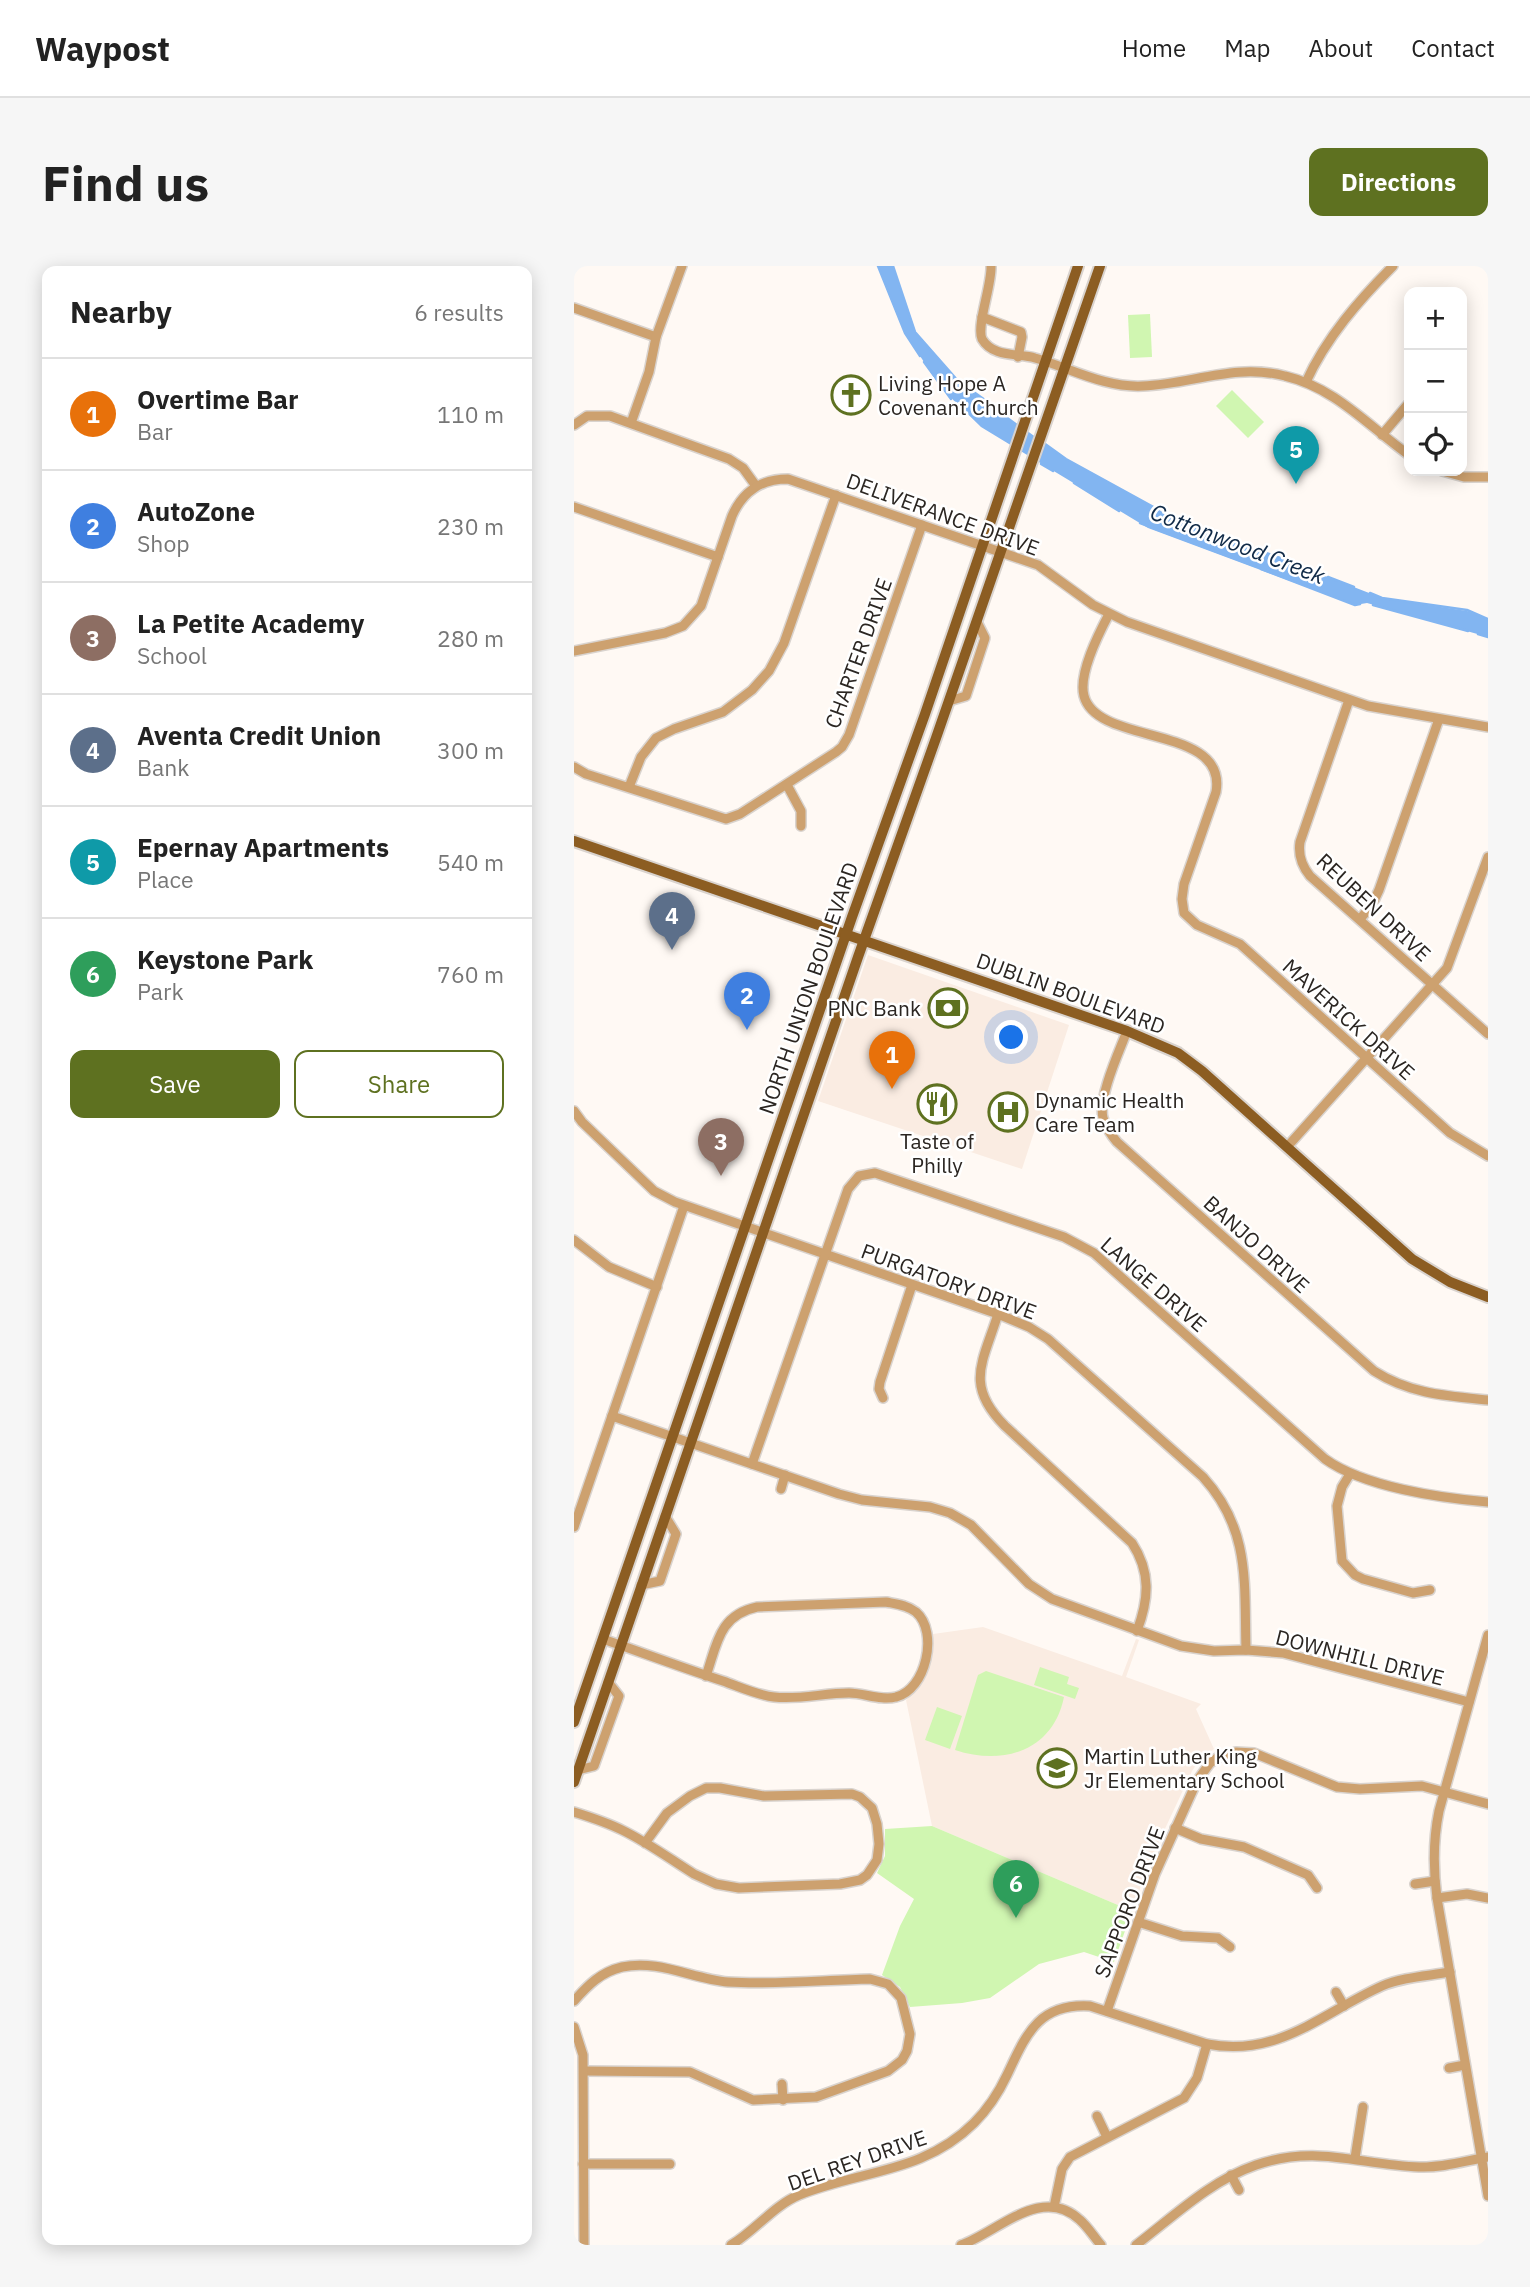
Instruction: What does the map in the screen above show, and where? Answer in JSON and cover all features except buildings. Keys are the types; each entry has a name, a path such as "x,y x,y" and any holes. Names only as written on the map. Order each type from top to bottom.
{"main road":[{"name":"NORTH UNION BOULEVARD","path":"574,1723 1078,266"},
{"name":"NORTH UNION BOULEVARD","path":"574,1782 1100,266"},
{"name":"DUBLIN BOULEVARD","path":"574,841 846,933 1166,1047 1190,1062 1412,1259 1450,1282 1488,1297"}],"street":[{"path":"631,423 649,372 656,337 682,266"},
{"path":"991,266 990,286 980,334 992,349 1018,357 1031,357 1099,380 1139,386 1244,371 1273,373 1306,382 1335,397 1404,451"},
{"path":"1306,382 1330,337 1393,266"},
{"path":"574,308 656,337"},
{"path":"982,317 1021,332 1022,343 1018,357"},
{"path":"1382,435 1404,409"},
{"path":"574,425 582,418 594,415 610,416 631,423 729,458 743,468 756,486 735,508 701,606 683,626 665,633 574,651"},
{"path":"1460,476 1488,477"},
{"name":"DELIVERANCE DRIVE","path":"756,486 772,480 788,479 1038,565 1109,614 1127,622 1349,700 1380,709 1488,727"},
{"path":"629,788 641,757 656,738 723,712 752,691 769,671 784,643 836,495"},
{"path":"574,507 718,557"},
{"name":"CHARTER DRIVE","path":"574,767 586,774 726,819 740,814 836,752 846,741 922,525"},
{"name":"MAVERICK DRIVE","path":"1109,614 1098,633 1083,679 1087,704 1105,719 1198,752 1211,762 1217,776 1216,792 1183,891 1180,916 1240,944 1450,1133 1488,1156"},
{"name":"REUBEN DRIVE","path":"1349,700 1304,830 1299,855 1310,876 1488,1034"},
{"path":"1360,919 1380,890 1439,719"},
{"path":"787,785 801,811 801,826"},
{"path":"1287,1147 1433,986 1451,960 1488,857"},
{"name":"BANJO DRIVE","path":"1127,1031 1105,1093 1102,1110 1107,1126 1117,1142 1374,1371 1400,1385 1426,1394 1488,1400"},
{"name":"PURGATORY DRIVE","path":"574,1111 582,1122 654,1191 684,1206 998,1314 1038,1332 1065,1352 1203,1477 1221,1498 1233,1521 1242,1557 1246,1650"},
{"name":"LANGE DRIVE","path":"752,1464 848,1189 859,1176 875,1173 1076,1242 1109,1264 1325,1459 1350,1474 1386,1485 1488,1502"},
{"path":"574,1527 684,1206"},
{"path":"574,1240 609,1267 657,1287"},
{"path":"883,1398 879,1389 880,1382 912,1284"},
{"path":"998,1314 980,1373 983,1399 1004,1426 1132,1543 1147,1576 1145,1610 1138,1631"},
{"name":"DOWNHILL DRIVE","path":"612,1416 850,1497 930,1507 950,1513 971,1525 1030,1584 1045,1595 1062,1604 1138,1631 1189,1648 1293,1655 1469,1702"},
{"path":"1350,1474 1342,1487 1337,1506 1342,1561 1355,1575 1363,1579 1413,1593 1430,1590"},
{"path":"781,1489 785,1475"},
{"path":"641,1585 660,1580 676,1534 665,1516"},
{"path":"603,1639 706,1675 774,1697 848,1693 893,1698 907,1692 919,1677 927,1634 915,1611 906,1606 886,1602 757,1607 739,1612 727,1623 706,1675"},
{"path":"1488,1635 1444,1792 1435,1835 1437,1898 1465,2065 1485,2158 1488,2196"},
{"name":"SAPPORO DRIVE","path":"1107,2011 1155,1874 1175,1828 1203,1771 1217,1758 1236,1752 1254,1754 1337,1787 1360,1789 1413,1786 1488,1804"},
{"path":"574,1812 616,1827 694,1874 716,1884 738,1888 860,1881 873,1868 879,1844 876,1815 860,1797 852,1794 764,1796 713,1787 698,1791 667,1814 645,1843"},
{"path":"1175,1828 1200,1839 1244,1847 1308,1875 1317,1888"},
{"path":"1415,1884 1435,1881"},
{"path":"1437,1898 1461,1894 1488,1898"},
{"path":"1138,1922 1182,1936 1217,1938 1230,1947"},
{"path":"574,2001 602,1975 621,1968 644,1965 730,1982 880,1980 895,1990 905,2011 909,2042 902,2060 888,2071 816,2097 783,2100 753,2100 690,2072 583,2071"},
{"name":"DEL REY DRIVE","path":"731,2245 797,2196 901,2167 937,2151 963,2133 1000,2089 1026,2036 1038,2022 1058,2010 1090,2007 1208,2044 1234,2048 1271,2042 1296,2032 1384,1985 1450,1972"},
{"path":"1336,1992 1344,2006"},
{"path":"574,2027 581,2045 583,2071 584,2245"},
{"path":"1054,2207 1065,2162 1078,2151 1184,2098 1197,2078 1208,2044"},
{"path":"1449,2068 1465,2065"},
{"path":"782,2084 783,2100"},
{"path":"1355,2158 1363,2107"},
{"path":"1097,2116 1107,2137"},
{"path":"1136,2245 1204,2192 1231,2175 1257,2165 1293,2157 1330,2155 1420,2167 1485,2158"},
{"path":"583,2165 670,2164"},
{"path":"1231,2175 1239,2190"},
{"path":"961,2245 989,2233 1028,2209 1054,2207 1079,2218 1101,2245"}],"shaded area":[{"path":"868,955 1069,1025 1022,1169 818,1101"},
{"name":"Martin Luther King Jr Elementary School","path":"983,1627 1122,1676 1136,1639 1139,1640 1126,1677 1201,1704 1196,1709 1214,1749 1200,1759 1192,1771 1149,1863 1132,1911 932,1826 906,1700 925,1678 933,1634"}],"green space":[{"path":"1150,314 1152,357 1130,358 1128,315"},
{"path":"1232,390 1264,422 1248,438 1216,406"},
{"path":"1040,1667 1069,1677 1067,1684 1079,1688 1075,1699 1034,1685"},
{"path":"986,1671 1064,1697 1049,1730 1037,1742 1023,1750 991,1756 955,1750 978,1675"},
{"path":"937,1707 962,1716 950,1749 925,1740"},
{"path":"932,1826 1132,1911 1114,1962 1084,1952 1039,1964 990,1998 910,2007 900,1987 882,1975 900,1926 914,1899 877,1873 885,1856 885,1829"}],"water":[{"path":"878,266 893,266 915,332 957,380 1066,459 1168,515 1382,598 1467,611 1488,619 1488,637 1367,603 1355,605 1148,528 981,427 941,388 905,333"}],"waterway":[{"name":"Cottonwood Creek","path":"878,266 905,333 920,356"},
{"name":"Cottonwood Creek","path":"893,266 915,332 959,382"},
{"name":"Cottonwood Creek","path":"924,362 951,399"},
{"name":"Cottonwood Creek","path":"968,388 985,400"},
{"name":"Cottonwood Creek","path":"1041,441 1066,459 1159,510"},
{"name":"Cottonwood Creek","path":"1041,464 1053,471"},
{"name":"Cottonwood Creek","path":"1074,483 1119,511"},
{"name":"Cottonwood Creek","path":"1168,515 1214,533"},
{"name":"Cottonwood Creek","path":"1140,523 1255,566"},
{"name":"Cottonwood Creek","path":"1253,548 1283,559"},
{"name":"Cottonwood Creek","path":"1292,563 1319,573"},
{"name":"Cottonwood Creek","path":"1261,569 1355,605 1360,604"},
{"name":"Cottonwood Creek","path":"1328,577 1354,587"},
{"name":"Cottonwood Creek","path":"1370,593 1382,598 1467,610 1488,619"},
{"name":"Cottonwood Creek","path":"1373,605 1468,631"},
{"name":"Cottonwood Creek","path":"1478,634 1488,637"}],"place":[{"name":"Living Hope A Covenant Church","path":"851,395"},
{"name":"Epernay Apartments","path":"1296,484"},
{"name":"Aventa Credit Union","path":"672,950"},
{"name":"PNC Bank","path":"948,1008"},
{"name":"AutoZone","path":"747,1030"},
{"name":"Overtime Bar","path":"892,1089"},
{"name":"Taste of Philly","path":"937,1104"},
{"name":"Dynamic Health Care Team","path":"1008,1112"},
{"name":"La Petite Academy","path":"721,1176"},
{"name":"Martin Luther King Jr Elementary School","path":"1057,1768"},
{"name":"Keystone Park","path":"1016,1918"}]}
